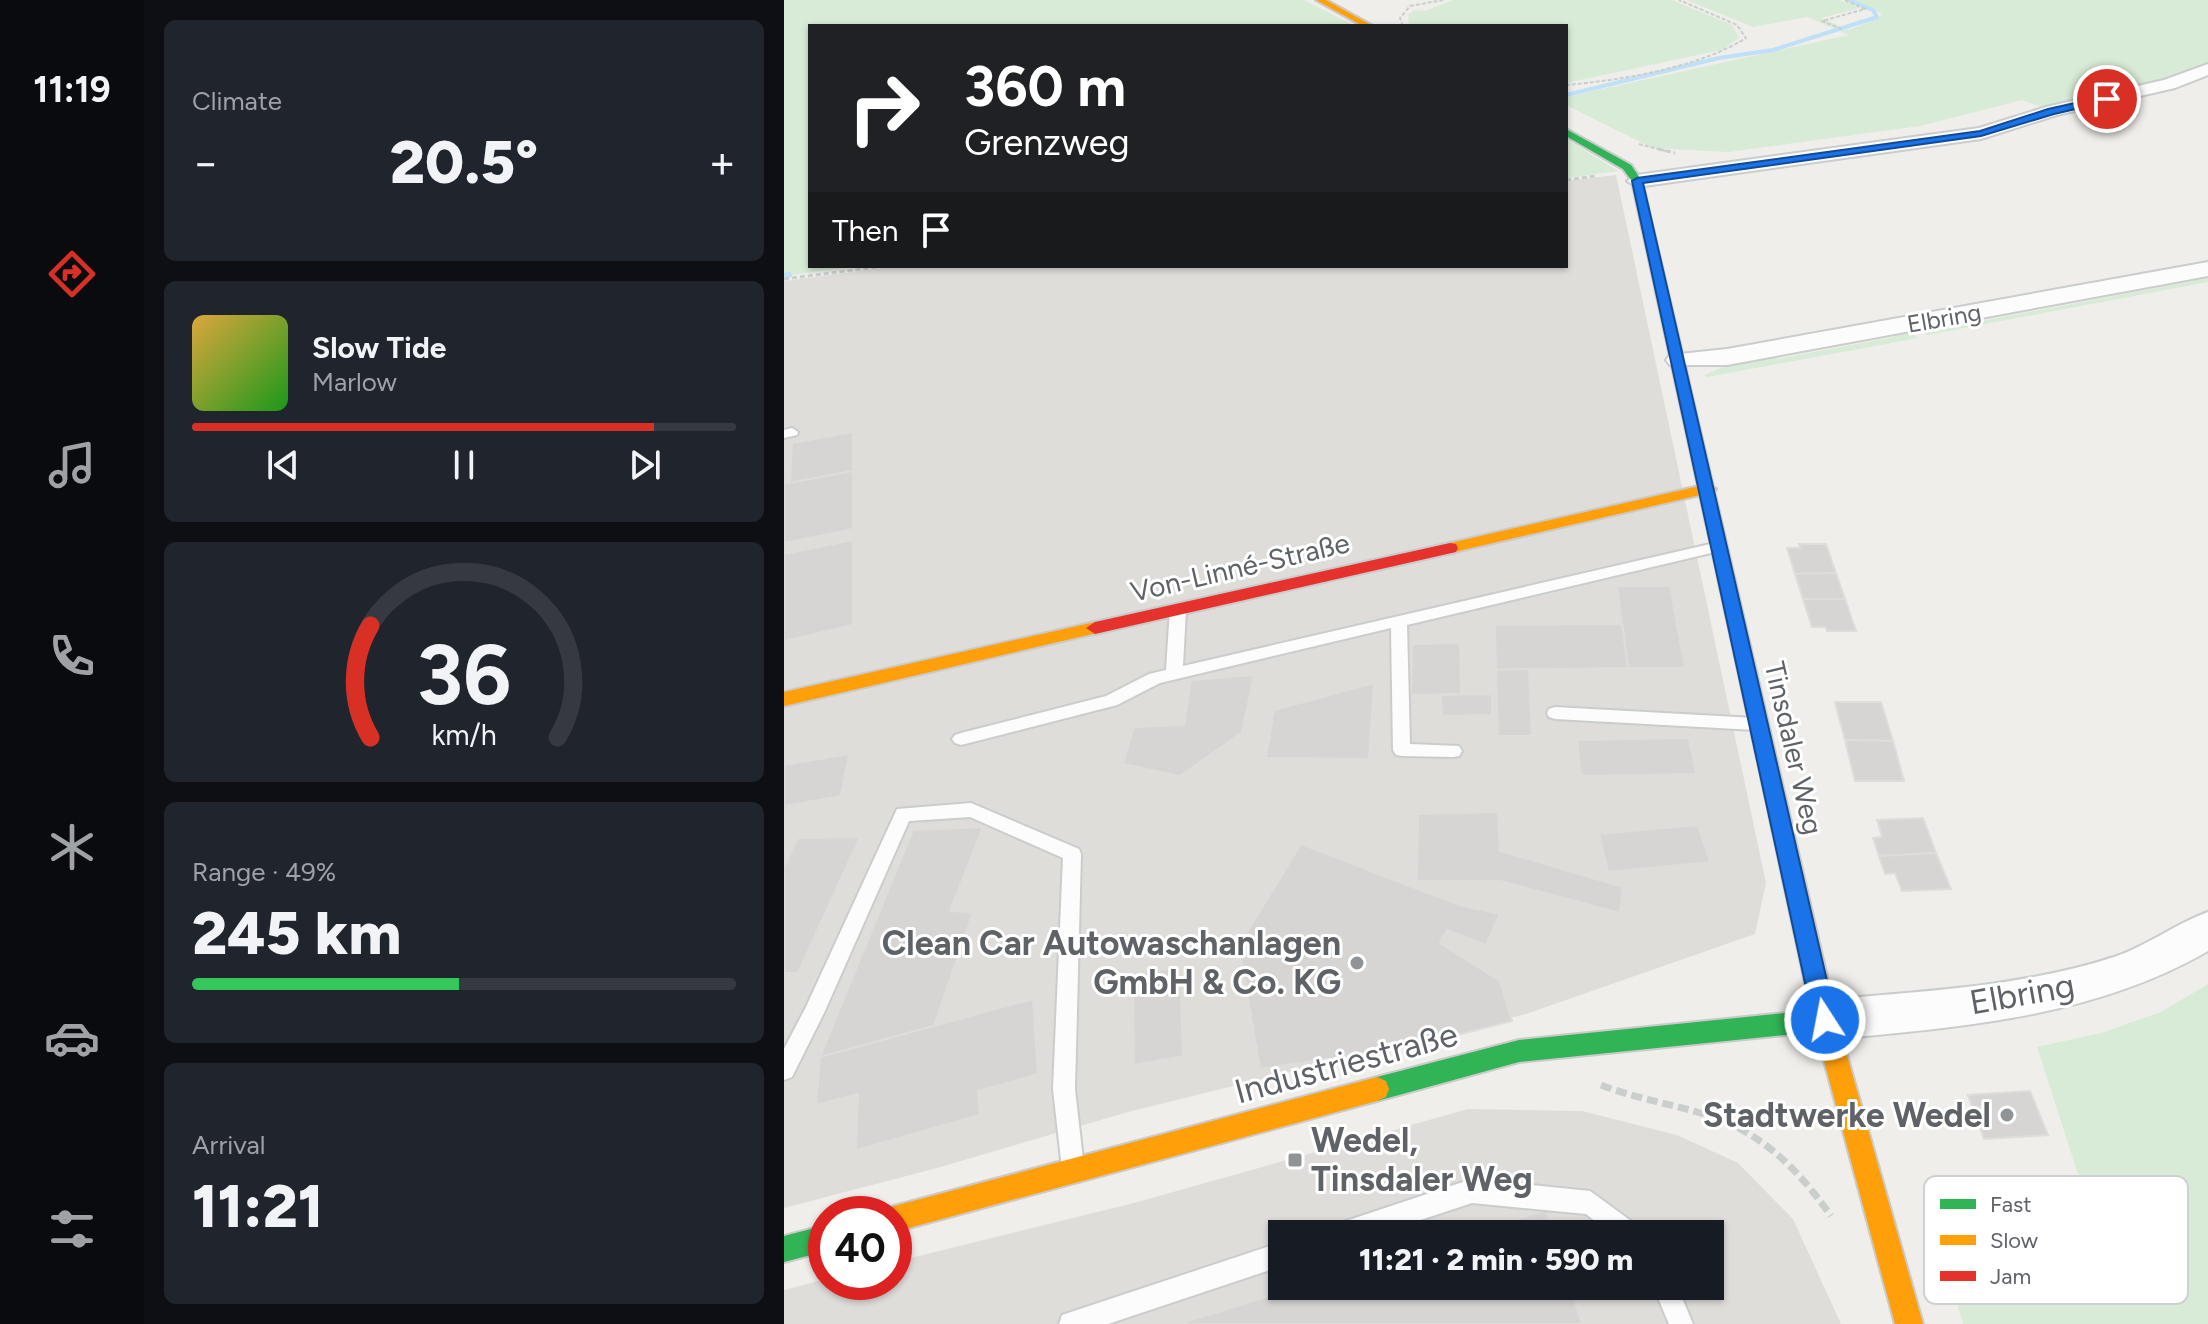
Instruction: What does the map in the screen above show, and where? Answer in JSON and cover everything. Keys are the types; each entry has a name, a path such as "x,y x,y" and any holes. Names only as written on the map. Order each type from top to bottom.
{"street":[{"path":"1320,0 1365,24"},
{"path":"1568,133 1627,167 1637,181 1981,133 2052,111 2169,84 2208,69"},
{"name":"Tinsdaler Weg","path":"1637,181 1825,1020 1909,1324"},
{"name":"Elbring","path":"1679,360 1742,354 2208,269"},
{"name":"Von-Linné-Straße","path":"784,699 1708,489"},
{"name":"Elbring","path":"1825,1020 1988,1002 2104,979 2156,959 2208,930"},
{"name":"Industriestraße","path":"912,1214 1519,1051 1825,1020"},
{"path":"784,1249 808,1243"}],"lane":[{"path":"961,739 1111,701 1155,678 1721,547"},
{"path":"1174,674 1178,609"},
{"path":"1399,623 1402,750 1453,751"},
{"path":"1555,713 1760,724"},
{"path":"784,1070 814,1013 903,814 971,810 1072,854 1064,1089 1073,1170"},
{"path":"1385,1220 1472,1191 1590,1203 1612,1220"},
{"path":"1071,1324 1268,1259"},
{"path":"1671,1300 1681,1324"}],"path":[{"path":"1402,24 1400,18 1410,6 1443,0"},
{"path":"1568,85 1713,55 1738,45 1746,38 1737,25 1679,0"},
{"path":"1842,29 1822,21 1865,9 1844,0"},
{"path":"1629,140 1650,149 1676,153"},
{"path":"784,279 870,268"},
{"path":"1587,1079 1627,1096 1734,1124 1790,1162 1837,1225"}],"shaded area":[{"path":"1616,175 1766,883 1755,934 1526,1014 1128,1112 937,1168 830,1196 808,1196 808,1202 784,1208 784,281 885,268 1568,268 1568,181"},
{"path":"1468,1109 1582,1111 1677,1135 1738,1163 1793,1219 1841,1324 784,1324 784,1290 808,1284 808,1300 912,1300 912,1258 1134,1203"}],"green space":[{"path":"784,0 1304,0 1351,24 808,24 808,268 846,268 784,276"},
{"path":"1453,0 1672,0 1732,25 1739,38 1721,50 1568,83 1568,24 1409,24 1408,15 1415,10 1425,11"},
{"path":"1687,0 1839,0 1860,8 1821,18 1848,30 1882,14 1850,0 2208,0 2208,69 2052,111 2022,100 1920,126 1729,152 1653,148 1568,106 1568,97 1849,35 1807,17 1753,27"},
{"path":"1568,140 1618,171 1568,178"},
{"path":"2208,278 2208,282 1927,335 1918,328 1939,324 1945,328"},
{"path":"1909,330 1918,338 1707,377 1704,375 1735,362 1772,355 1776,359 1894,337 1890,333"},
{"path":"2208,984 2208,1324 1963,1324 1957,1304 2188,1304 2188,1176 2079,1176 2037,1047 2101,1033 2161,1012"}],"building":[{"path":"853,432 853,471 790,483 792,443"},
{"path":"853,471 853,529 784,543 784,484"},
{"path":"853,540 853,625 784,641 784,554"},
{"path":"1799,544 1826,544 1836,573 1795,574 1787,548 1800,548"},
{"path":"1836,573 1845,599 1803,599 1795,574"},
{"path":"1617,586 1670,586 1685,668 1628,668"},
{"path":"1803,599 1845,599 1856,631 1827,631 1826,627 1812,627"},
{"path":"1622,624 1628,668 1496,670 1495,625"},
{"path":"1460,643 1461,694 1411,695 1412,644"},
{"path":"1529,669 1532,736 1498,736 1496,670"},
{"path":"1254,675 1242,732 1180,776 1123,764 1134,727 1184,725 1191,680"},
{"path":"1374,683 1369,759 1266,758 1274,710"},
{"path":"1492,694 1492,715 1442,716 1441,695"},
{"path":"1835,702 1881,702 1893,741 1845,740"},
{"path":"1689,738 1696,774 1581,776 1577,740"},
{"path":"1845,740 1893,741 1904,781 1855,781"},
{"path":"849,754 841,796 784,806 784,765"},
{"path":"1498,812 1500,851 1623,887 1620,913 1500,881 1417,881 1418,814"},
{"path":"1923,818 1936,853 1879,856 1873,838 1882,837 1877,820"},
{"path":"1698,825 1710,862 1608,872 1599,834"},
{"path":"983,827 950,911 973,912 934,1026 820,1057 913,830"},
{"path":"860,837 798,973 784,973 784,867 798,838"},
{"name":"Clean Car Autowaschanlagen GmbH & Co. KG","path":"1301,844 1459,905 1500,914 1486,945 1447,930 1440,943 1500,981 1512,1021 1423,1044 1260,1069 1239,945"},
{"path":"1936,853 1951,889 1902,891 1895,873 1885,874 1879,856"},
{"path":"1180,967 1183,1056 1134,1065 1133,975"},
{"path":"1033,999 1038,1074 978,1091 980,1115 856,1150 858,1094 816,1105 820,1057"},
{"name":"Stadtwerke Wedel","path":"2030,1091 2048,1135 1984,1139 1968,1095"},
{"path":"1546,1210 1549,1220 1514,1220"},
{"path":"1268,1297 1268,1300 1574,1300 1582,1324 1179,1324"}],"waterway":[{"path":"1568,95 1719,58 1773,50 1877,17 1873,10 1848,0"},
{"path":"784,276 789,275"}],"traffic: fast":[{"path":"1568,133 1627,167 1637,181 1778,809"},
{"path":"1377,1089 1519,1051 1825,1020"},
{"path":"784,1249 808,1243"}],"traffic: slow":[{"path":"1320,0 1365,24"},
{"path":"1450,548 1708,489"},
{"path":"784,699 1095,628"},
{"path":"1778,809 1825,1020 1909,1324"},
{"path":"912,1214 1377,1089"}],"traffic: jam":[{"path":"1095,628 1450,548"}],"place":[{"name":"Clean Car Autowaschanlagen GmbH & Co. KG","path":"1357,963"},
{"name":"Stadtwerke Wedel","path":"2007,1115"},
{"name":"Wedel, Tinsdaler Weg","path":"1295,1160"}],"route":[{"path":"1825,1020 1637,181 1981,133 2052,111 2107,99"}]}
